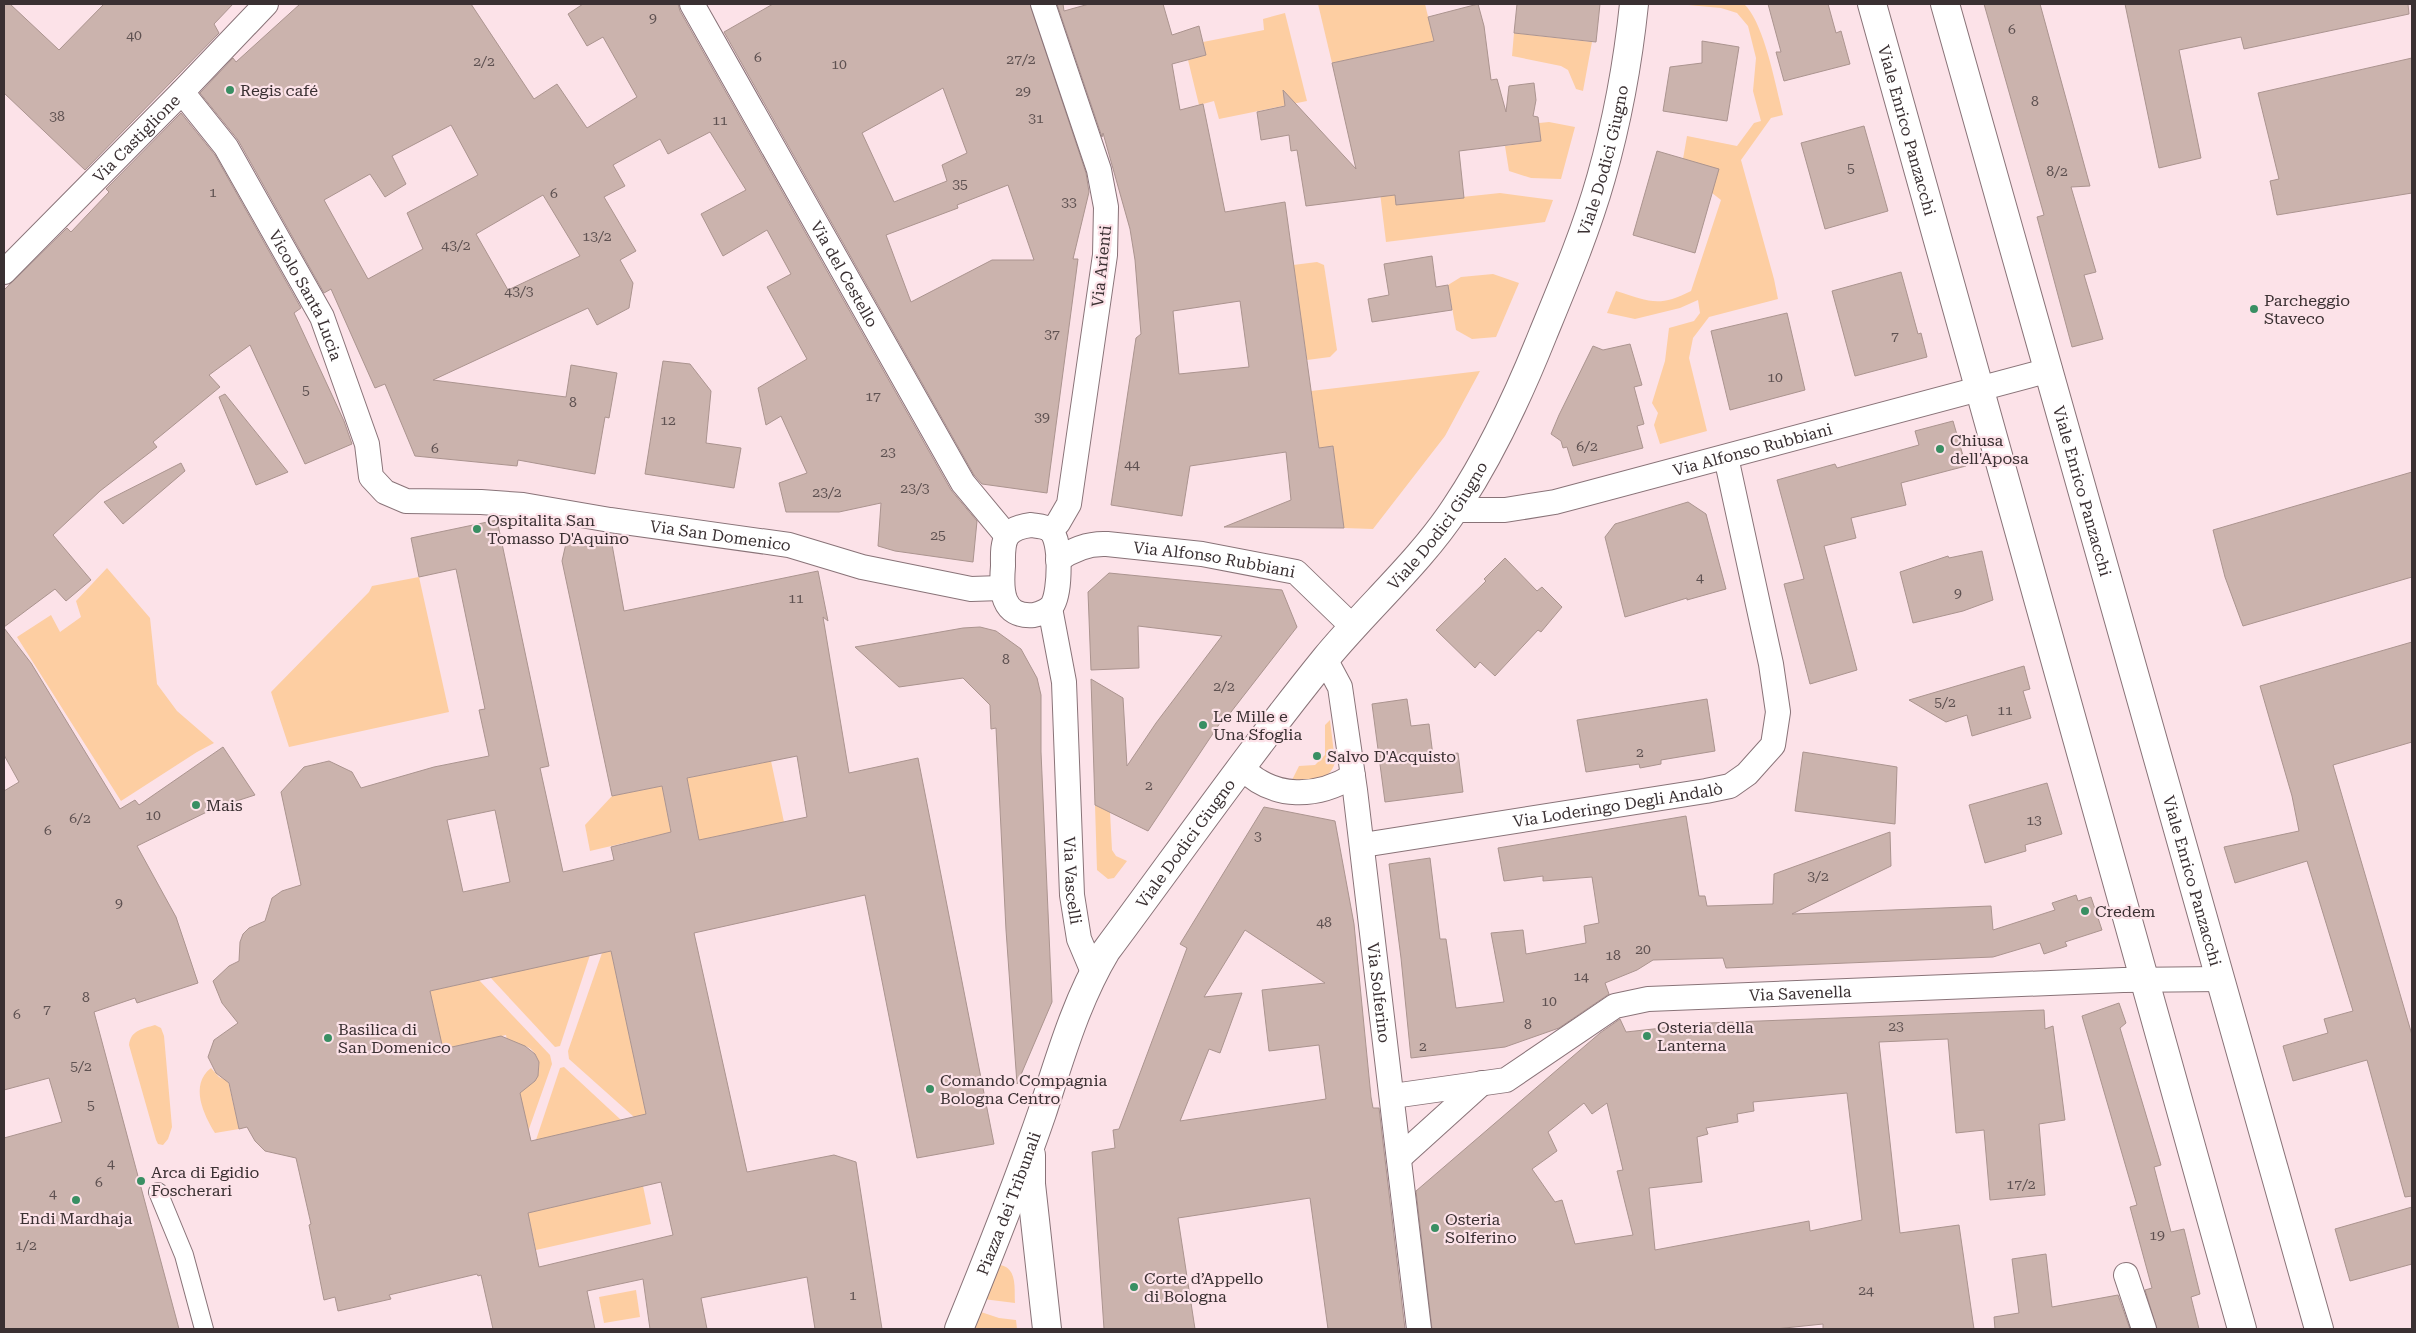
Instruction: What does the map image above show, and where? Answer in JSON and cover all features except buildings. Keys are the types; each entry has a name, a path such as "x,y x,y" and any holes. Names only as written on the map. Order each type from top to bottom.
{"main road":[{"name":"Viale Dodici Giugno","path":"1093,972 1106,951 1325,659 1414,559 1454,510 1499,433 1525,379 1583,234 1601,178 1613,126 1634,4"},
{"name":"Viale Enrico Panzacchi","path":"1872,4 2242,1329"},
{"name":"Viale Enrico Panzacchi","path":"1945,4 2050,370 2319,1329"},
{"path":"1031,1141 1074,1018 1093,972"},
{"name":"Piazza dei Tribunali","path":"959,1329 1031,1141"},
{"name":"Piazza dei Tribunali","path":"1031,1141 1031,1184 1047,1329"}],"street":[{"name":"Via Castiglione","path":"4,272 266,4"},
{"name":"Via del Cestello","path":"692,4 963,483 1007,536"},
{"name":"Via Arienti","path":"1043,4 1099,170 1106,207 1105,255 1068,504 1058,524 1050,530"},
{"name":"Vicolo Santa Lucia","path":"182,92 226,147 322,317 367,444 371,477 385,492 406,501"},
{"name":"Via Alfonso Rubbiani","path":"1454,510 1489,512 1530,507 1726,458 2050,370"},
{"name":"Via Loderingo Degli Andalò","path":"1363,845 1706,791 1730,786 1747,774 1773,745 1778,712 1771,664 1726,458"},
{"name":"Via San Domenico","path":"406,501 481,502 523,506 610,520 789,544 862,568 971,589 1001,588"},
{"path":"1031,525 1050,530 1056,538 1058,560 1057,594 1050,608 1034,615 1014,611 1008,606 1001,588 1004,545 1007,536 1012,530 1021,526 1031,525"},
{"name":"Via Alfonso Rubbiani","path":"1058,560 1075,549 1101,544 1202,554 1296,572 1353,627"},
{"name":"Via Vascelli","path":"1050,608 1064,682 1072,895 1079,939 1093,972"},
{"name":"Via Solferino","path":"1325,659 1340,687 1363,845 1419,1329"},
{"path":"1242,768 1257,781 1279,789 1299,793 1324,790 1353,776"},
{"name":"Viale Enrico Panzacchi","path":"2144,980 2221,978"},
{"name":"Via Savenella","path":"1393,1096 1506,1080 1615,1006 1648,999 2144,980"},
{"path":"1399,1158 1482,1083"},
{"path":"158,1192 184,1255 204,1329"},
{"path":"2126,1275 2144,1329"}],"shaded area":[{"path":"1318,4 1425,4 1434,41 1332,63"},
{"path":"1677,4 1744,4 1758,25 1773,72 1783,115 1771,118 1741,160 1778,299 1709,317 1693,338 1689,358 1707,431 1660,444 1654,425 1658,413 1652,403 1665,361 1669,328 1694,321 1700,313 1698,300 1680,308 1635,319 1607,313 1616,291 1646,300 1661,301 1670,300 1691,291 1721,200 1712,193 1683,159 1687,136 1737,146 1754,123 1761,121 1753,91 1756,58 1748,26 1737,13 1721,8"},
{"path":"1285,13 1307,101 1219,119 1214,101 1199,105 1188,60 1206,55 1203,42 1264,30 1263,19"},
{"path":"1514,33 1592,42 1583,91 1576,89 1568,70 1561,66 1512,56"},
{"path":"1367,86 1387,116 1396,204 1500,193 1553,200 1545,222 1386,242"},
{"path":"1549,122 1575,127 1561,179 1531,178 1509,171 1505,146 1541,141 1539,123"},
{"path":"1317,262 1324,265 1337,350 1330,357 1307,360 1293,265"},
{"path":"1493,274 1519,283 1496,337 1472,339 1456,330 1448,285 1461,277"},
{"path":"1480,371 1445,436 1373,529 1344,528 1333,446 1319,448 1311,391"},
{"path":"107,568 150,618 157,684 177,711 214,743 121,801 17,637 51,615 60,632 81,617 76,601"},
{"path":"419,577 449,712 289,747 271,692 369,592 372,586"},
{"path":"1330,720 1335,762 1332,769 1328,774 1318,779 1291,782 1299,766 1315,765 1325,755 1325,725"},
{"path":"771,761 784,822 699,840 687,778"},
{"path":"662,786 671,832 590,851 585,825 612,796"},
{"path":"1095,805 1110,812 1112,850 1116,856 1127,861 1114,878 1108,879 1097,870"},
{"path":"611,951 646,1114 634,1117 569,1059 568,1051 602,953"},
{"path":"590,955 560,1046 555,1047 490,977"},
{"path":"479,980 550,1055 552,1064 524,1143 519,1090 531,1083 538,1073 539,1067 534,1052 525,1046 508,1046 506,1035 452,1047 452,1050 443,1052 430,991"},
{"path":"155,1025 161,1028 164,1036 172,1127 168,1139 163,1145 158,1144 156,1140 129,1045 135,1033"},
{"path":"564,1067 621,1120 536,1140 560,1068"},
{"path":"211,1068 219,1077 228,1081 239,1129 215,1133 207,1118 203,1109 200,1091 204,1075"},
{"path":"643,1186 651,1224 536,1250 528,1213"},
{"path":"999,1265 1005,1267 1012,1274 1015,1285 1015,1303 983,1299"},
{"path":"636,1290 640,1317 604,1323 599,1297"},
{"path":"981,1312 999,1318 1016,1320 1017,1329 975,1329"}],"place":[{"name":"Regis café","path":"230,90"},
{"name":"Parcheggio Staveco","path":"2254,309"},
{"name":"Chiusa dell'Aposa","path":"1940,449"},
{"name":"Ospitalita San Tomasso D'Aquino","path":"477,529"},
{"name":"Le Mille e Una Sfoglia","path":"1203,725"},
{"name":"Salvo D'Acquisto","path":"1317,756"},
{"name":"Mais","path":"196,805"},
{"name":"Credem","path":"2085,911"},
{"name":"Osteria della Lanterna","path":"1647,1036"},
{"name":"Basilica di San Domenico","path":"328,1038"},
{"name":"Comando Compagnia Bologna Centro","path":"930,1089"},
{"name":"Arca di Egidio Foscherari","path":"141,1181"},
{"name":"Endi Mardhaja","path":"76,1200"},
{"name":"Osteria Solferino","path":"1435,1228"},
{"name":"Corte d’Appello di Bologna","path":"1134,1287"}]}
